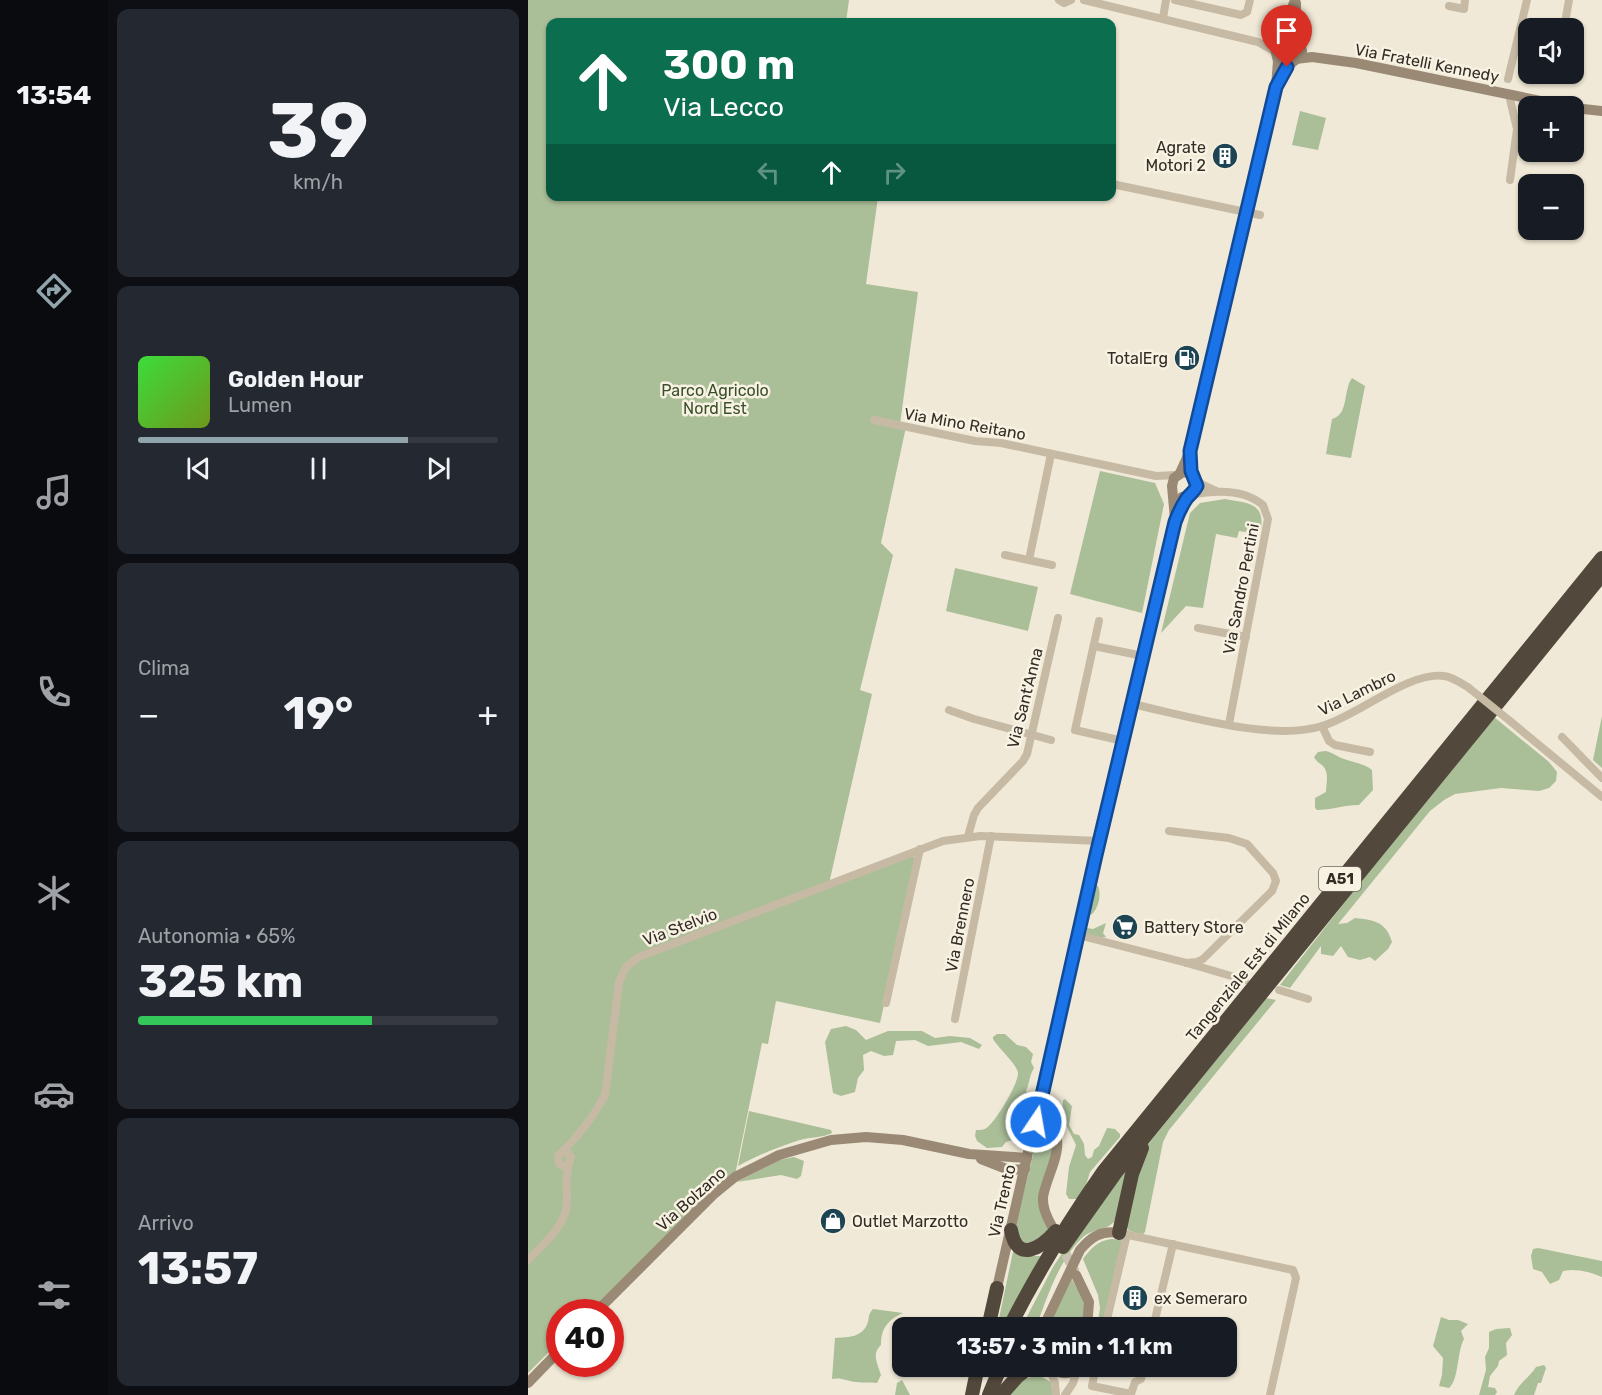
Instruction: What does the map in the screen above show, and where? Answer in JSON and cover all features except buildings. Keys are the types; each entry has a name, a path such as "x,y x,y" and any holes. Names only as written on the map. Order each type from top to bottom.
{"highway":[{"name":"Tangenziale Est di Milano","path":"1015,1317 1032,1283 1103,1172 1602,558"},
{"name":"Tangenziale Est di Milano","path":"1024,1317 1066,1242 1117,1171 1602,575"},
{"path":"1123,1233 1132,1174 1138,1156 1185,1086"},
{"path":"1011,1230 1012,1237 1018,1246 1024,1249 1037,1249 1046,1243 1082,1203"},
{"path":"990,1317 997,1288"},
{"path":"972,1395 976,1377"},
{"path":"980,1395 987,1377"},
{"path":"989,1395 996,1377"},
{"path":"1001,1395 1017,1377"}],"street":[{"path":"1059,0 1064,3 1071,0"},
{"path":"1084,0 1122,4 1163,18 1258,42 1284,61 1294,60"},
{"path":"1163,18 1166,0"},
{"path":"1175,0 1241,15 1247,12 1250,0"},
{"path":"1175,522 1172,488 1190,451 1276,87 1274,44 1296,0"},
{"path":"1276,87 1301,52 1296,22 1296,0"},
{"path":"1449,6 1464,9 1465,0"},
{"path":"1508,79 1527,0"},
{"path":"1566,18 1569,0"},
{"path":"1258,42 1291,34 1307,51 1319,58"},
{"name":"Via Fratelli Kennedy","path":"1294,60 1319,58 1356,63 1518,96"},
{"path":"1509,94 1517,129 1510,180"},
{"path":"1584,109 1602,111"},
{"path":"1116,185 1260,216"},
{"name":"Via Mino Reitano","path":"874,420 975,441 1001,443 1156,476 1178,474"},
{"path":"1175,522 1189,496 1196,490 1195,478 1191,471 1190,451"},
{"path":"1029,560 1051,454"},
{"path":"1178,474 1190,473 1203,485 1221,492"},
{"name":"Via Mino Reitano","path":"1156,476 1172,488"},
{"path":"1172,488 1178,496 1221,492"},
{"name":"Via Sandro Pertini","path":"1221,492 1251,496 1263,505 1268,525 1229,724"},
{"name":"Via Trento","path":"997,1288 1099,841 1175,522"},
{"path":"1005,555 1052,565"},
{"name":"Via Sant'Anna","path":"968,836 978,808 1027,754 1058,618"},
{"path":"1100,621 1075,730 1123,741"},
{"path":"1198,628 1246,637"},
{"path":"1094,646 1143,656"},
{"name":"Via Lambro","path":"1132,704 1229,724 1276,731 1301,731 1322,726 1426,677 1450,677 1469,688 1602,797"},
{"path":"949,710 1051,740"},
{"path":"1322,726 1329,741 1335,745 1370,752"},
{"path":"1562,737 1602,778"},
{"path":"1169,831 1239,840 1253,849 1273,873 1276,881 1272,891 1203,959 1187,963"},
{"name":"Via Stelvio","path":"528,1260 560,1225 565,1216 566,1159 573,1141 605,1095 619,982 626,967 639,957 920,849 968,836 1099,841"},
{"name":"Via Brennero","path":"955,1019 991,836"},
{"path":"886,1003 920,849"},
{"path":"1078,935 1245,980"},
{"path":"1279,990 1308,999"},
{"path":"1036,1122 1053,1128 1058,1136 1043,1199 1044,1211 1053,1228"},
{"name":"Via Bolzano","path":"609,1299 713,1195 735,1177 771,1158 814,1144 845,1138 866,1137 903,1140 969,1154 1005,1169 1017,1171 1026,1163"},
{"path":"1107,1317 1123,1233"},
{"path":"1048,1317 1080,1250 1088,1241 1100,1234 1123,1233 1290,1268 1295,1272 1296,1278 1270,1395"},
{"path":"1156,1317 1173,1244"},
{"path":"1076,1275 1089,1302 1088,1317"},
{"path":"528,1383 546,1364"},
{"path":"1052,1377 1057,1395"},
{"path":"1057,1395 1071,1377"},
{"path":"1065,1395 1073,1383 1074,1377"},
{"path":"1094,1377 1092,1386 1131,1394 1135,1382 1141,1377"}],"green space":[{"name":"Parco Agricolo Nord Est","path":"528,0 849,0 847,18 546,18 546,201 877,201 866,284 918,292 900,424 906,427 881,543 893,555 860,690 872,694 828,888 913,856 916,860 880,1023 776,1001 768,1044 762,1043 735,1175 604,1299 546,1299 546,1355 528,1373"},
{"path":"1300,111 1326,118 1318,150 1292,145"},
{"path":"1352,378 1365,386 1351,458 1326,454 1332,419 1341,413"},
{"path":"1100,471 1155,483 1164,504 1142,613 1070,594"},
{"path":"1225,499 1247,503 1257,509 1260,513 1261,529 1248,526 1246,532 1239,531 1237,538 1216,534 1203,608 1186,606 1161,633 1190,513 1200,503"},
{"path":"955,568 1038,587 1028,631 946,611"},
{"path":"1602,716 1602,768 1593,760"},
{"path":"1494,717 1549,762 1557,772 1556,781 1549,788 1539,791 1501,788 1455,794 1444,800 1430,811 1338,924 1347,923 1355,918 1379,923 1390,935 1392,942 1388,949 1375,961 1370,957 1360,960 1348,957 1341,946 1333,956 1321,954 1321,946 1290,988 1280,985 1406,824"},
{"path":"1325,751 1372,770 1373,790 1359,805 1322,810 1315,808 1315,798 1326,792 1327,778 1326,771 1314,757 1318,752"},
{"path":"1095,886 1098,886 1099,890 1099,902 1091,915 1089,913"},
{"path":"1106,923 1103,933 1106,937 1086,935 1087,928 1093,929"},
{"path":"1266,998 1276,1000 1169,1130 1163,1142 1145,1232 1143,1234 1130,1231 1124,1219 1146,1147"},
{"path":"846,1026 856,1030 866,1040 888,1031 922,1031 935,1038 950,1036 970,1038 982,1045 979,1049 961,1042 928,1046 915,1040 896,1041 893,1055 884,1056 871,1051 863,1055 864,1070 858,1078 855,1092 841,1096 833,1093 825,1042 831,1029"},
{"path":"997,1034 1005,1034 1017,1045 1026,1047 1033,1054 1031,1062 1034,1068 1026,1091 1031,1103 1026,1114 1024,1128 1002,1147 987,1148 977,1141 976,1130 989,1126 1000,1112 1018,1073 1015,1065 993,1039"},
{"path":"1065,1099 1072,1106 1069,1125 1074,1134 1079,1135 1088,1159 1099,1146 1107,1128 1115,1129 1120,1134 1120,1137 1090,1172 1078,1199 1069,1199 1066,1194 1069,1167 1076,1145 1062,1117 1063,1100"},
{"path":"749,1111 831,1130 832,1133 784,1145 738,1166"},
{"path":"1043,1136 1048,1136 1054,1143 1041,1195 1051,1234 1024,1247 1015,1228 1036,1142"},
{"path":"794,1157 804,1161 801,1176 797,1179 781,1175 737,1182 779,1160"},
{"path":"1130,1159 1117,1218 1110,1226 1085,1235 1081,1239 1066,1258 1040,1317 1027,1317 1053,1267"},
{"path":"1121,1240 1121,1245 1104,1317 1099,1317 1098,1295 1083,1259 1089,1251 1103,1241"},
{"path":"1014,1247 1026,1256 1042,1256 1009,1317 999,1317"},
{"path":"1538,1248 1602,1261 1602,1277 1583,1271 1568,1270 1563,1271 1559,1280 1550,1284 1542,1272 1533,1269 1531,1256 1533,1249"},
{"path":"1071,1278 1084,1300 1084,1317 1052,1317"},
{"path":"873,1309 903,1313 892,1317 884,1329 881,1345 876,1352 881,1375 877,1383 832,1379 835,1338 859,1334 866,1327"},
{"path":"1441,1317 1468,1324 1461,1331 1464,1339 1455,1379 1449,1388 1439,1386 1443,1358 1433,1346"},
{"path":"1510,1328 1512,1335 1506,1343 1507,1355 1499,1361 1490,1376 1488,1387 1495,1388 1497,1392 1495,1395 1479,1395 1486,1370 1485,1357 1489,1348 1489,1332"},
{"path":"1544,1365 1546,1368 1541,1383 1538,1383 1534,1395 1514,1395 1536,1367"},
{"path":"1042,1377 1051,1382 1053,1395 1009,1395 1025,1379"},
{"path":"902,1380 910,1395 895,1395 897,1383"}],"tunnel":[{"path":"1059,1241 1075,1272"}],"place":[{"name":"Agrate Motori 2","path":"1225,156"},
{"name":"TotalErg","path":"1187,358"},
{"name":"Battery Store","path":"1125,927"},
{"name":"Outlet Marzotto","path":"833,1221"},
{"name":"ex Semeraro","path":"1135,1298"}],"route":[{"path":"1036,1122 1096,855 1175,522 1188,496 1196,490 1197,486 1191,471 1190,451 1276,87 1287,67"}]}
